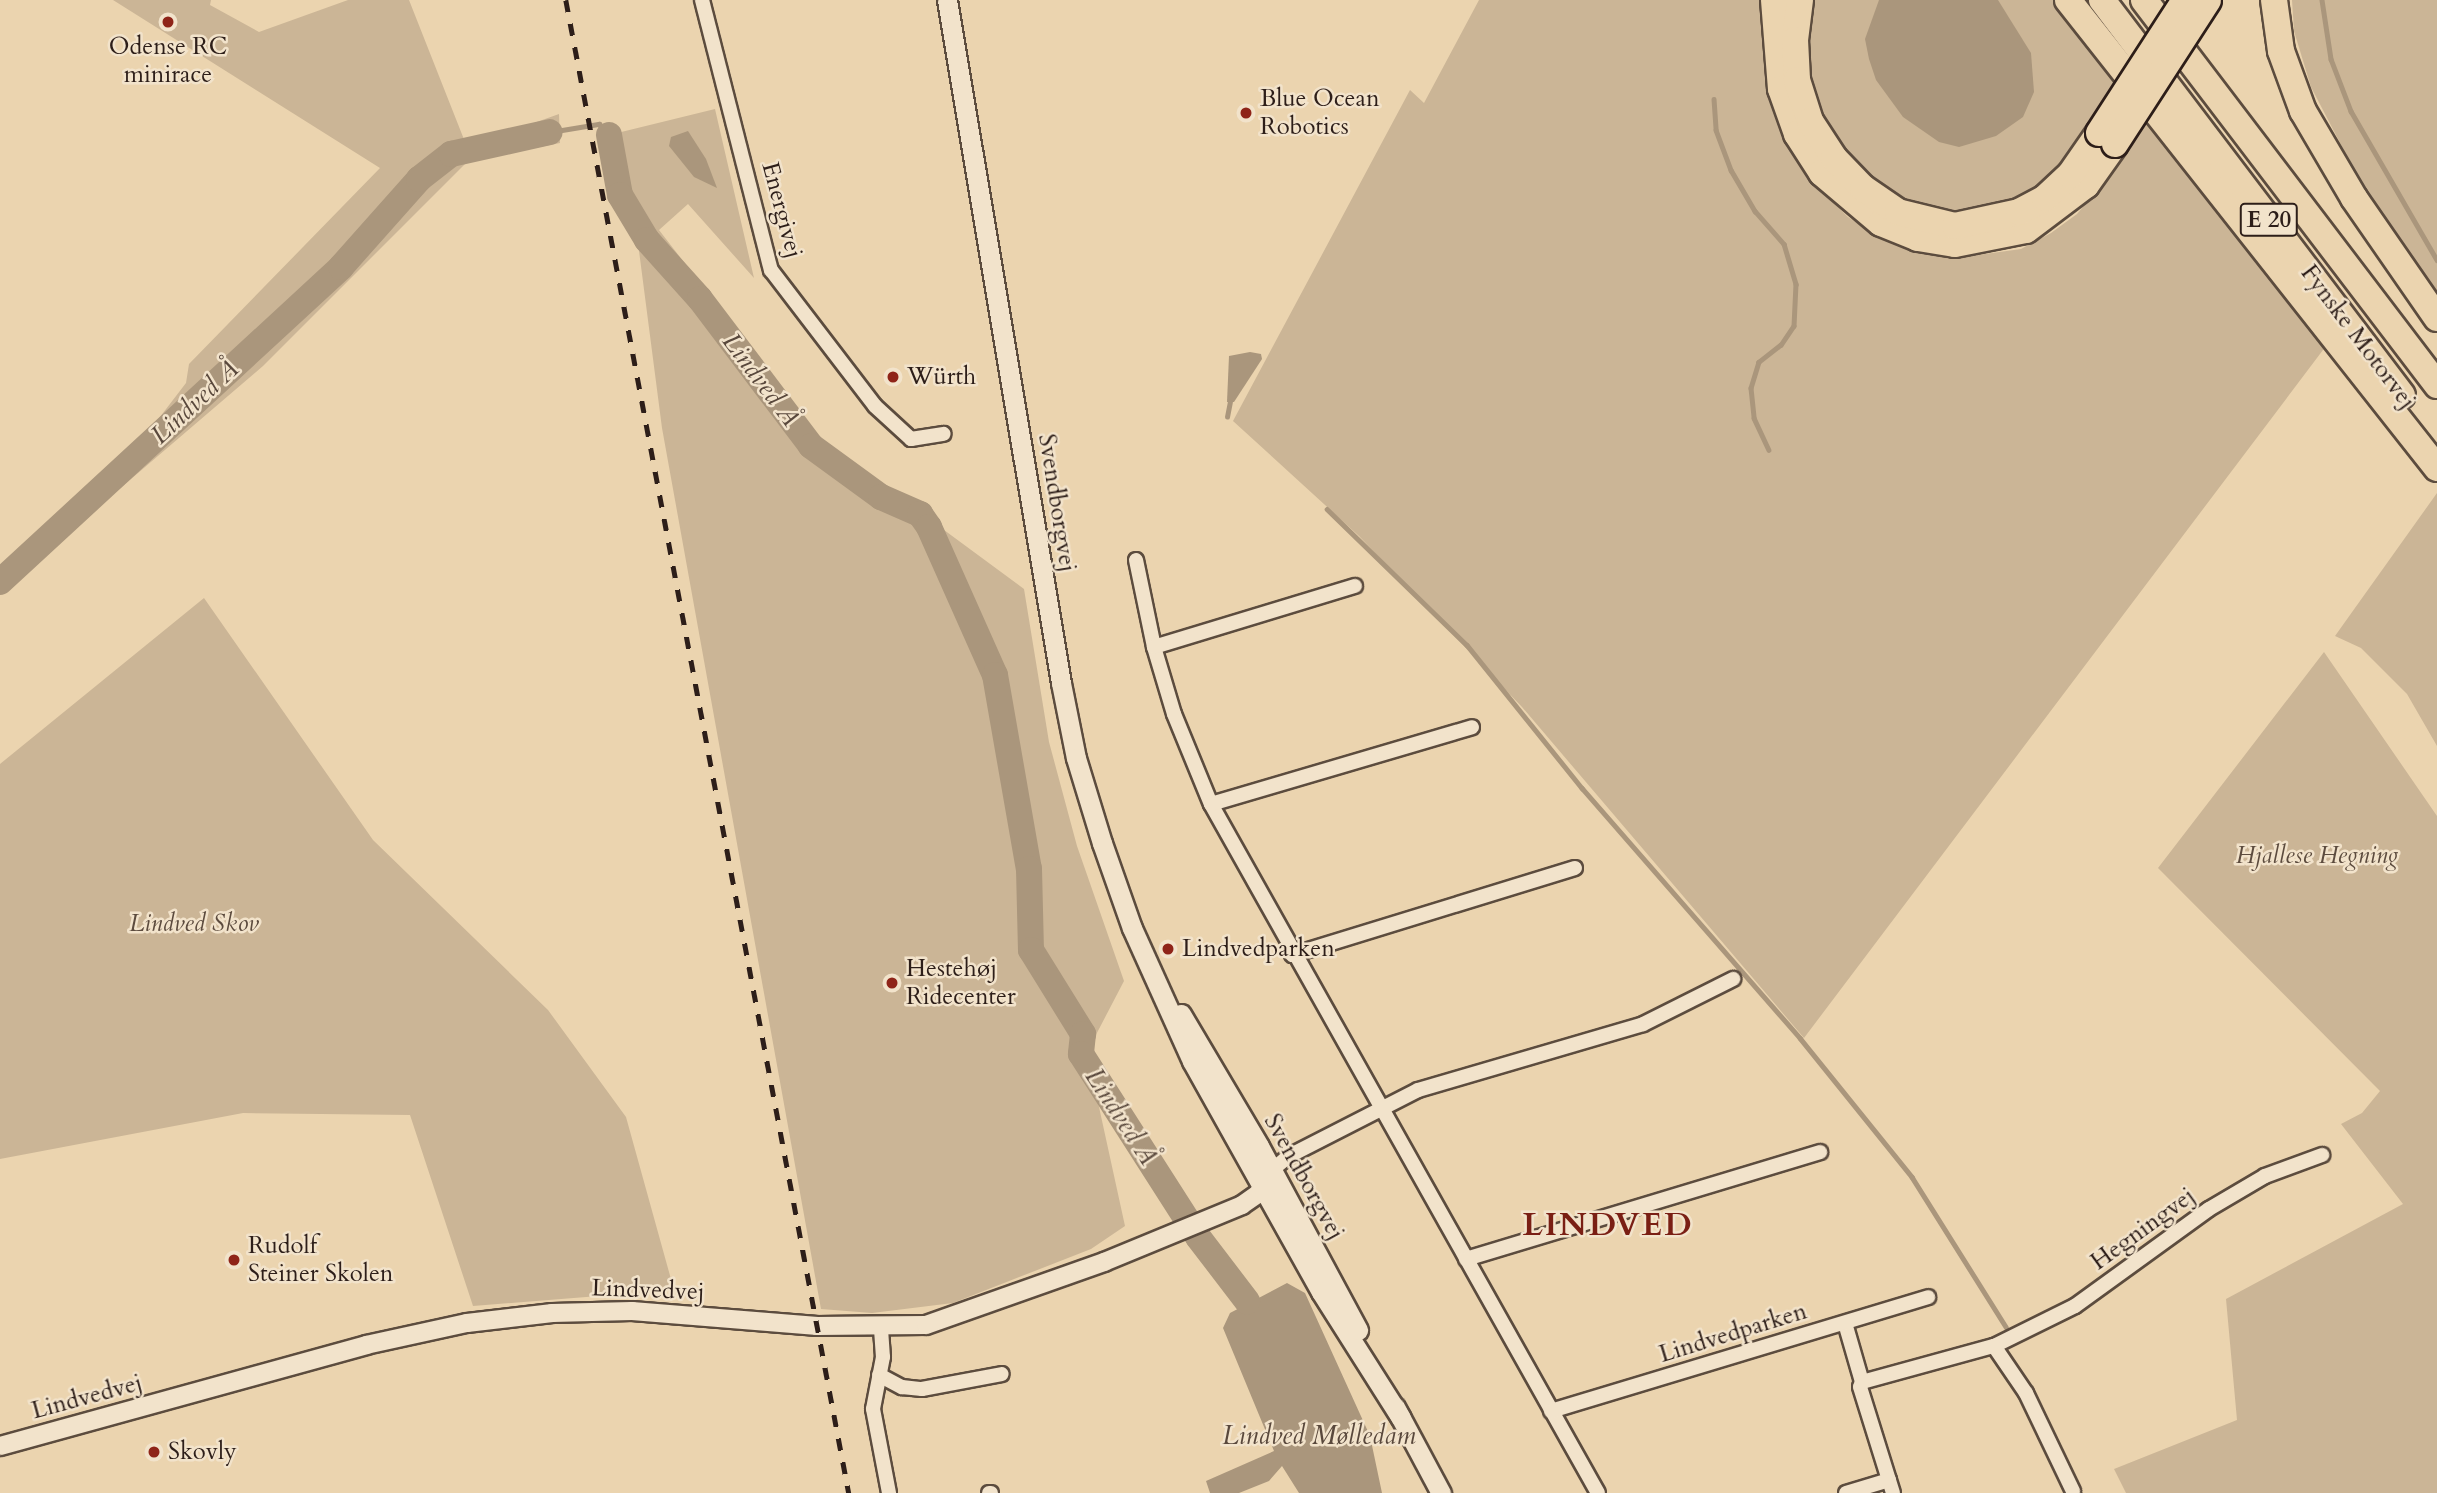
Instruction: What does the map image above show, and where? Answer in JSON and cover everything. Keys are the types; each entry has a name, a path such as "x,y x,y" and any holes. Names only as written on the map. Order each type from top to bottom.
{"highway":[{"path":"1774,0 1781,89 1797,134 1822,173 1881,223 1918,238 1955,244 1993,240 2026,230 2086,185 2107,139 2185,0"},
{"path":"1800,0 1795,40 1797,80 1810,121 1834,158 1863,188 1898,212 1955,226 2019,212 2045,198 2107,139 2207,0"},
{"path":"2068,0 2437,468"},
{"name":"Fynske Motorvej","path":"2102,0 2437,439"},
{"name":"Fynske Motorvej","path":"2144,0 2437,385"},
{"path":"2274,0 2281,51 2303,111 2354,198 2437,318"}],"main road":[{"name":"Svendborgvej","path":"947,0 956,36 1074,746 1106,856 1148,968 1207,1054 1267,1180 1334,1282 1441,1493"},
{"name":"Svendborgvej","path":"956,0 956,36"}],"street":[{"name":"Energivej","path":"702,0 771,270 875,406 911,439 944,434"},
{"path":"1136,560 1154,647 1178,729 1211,804 1378,1109 1598,1493"},
{"path":"1154,647 1355,586"},
{"path":"1211,804 1472,727"},
{"path":"1292,955 1575,868"},
{"path":"1267,1180 1289,1156 1418,1090 1643,1024 1733,979"},
{"path":"1466,1259 1820,1152"},
{"name":"Hegningvej","path":"1862,1382 1994,1346 2075,1306 2209,1209 2254,1183 2322,1155"},
{"name":"Lindvedvej","path":"0,1446 366,1345 467,1323 552,1313 632,1311 881,1329 953,1319 1242,1205 1267,1180"},
{"name":"Lindvedparken","path":"1551,1411 1928,1297"},
{"path":"1845,1323 1862,1382 1860,1387 1891,1487 1846,1493"},
{"path":"881,1329 879,1375 873,1409 889,1493"},
{"path":"1994,1346 2026,1393 2073,1491"},
{"path":"879,1375 902,1387 922,1389 1002,1374"}],"green space":[{"path":"113,0 211,0 210,5 259,32 348,0 409,0 467,147 559,114 560,143 468,161 263,366 117,491 110,482 186,383 189,364 380,168"},
{"path":"1479,0 1763,0 1765,79 1795,155 1817,187 1848,217 1882,239 1949,259 2021,249 2051,233 2077,214 2106,179 2146,116 2326,346 1804,1038 1522,707 1359,536 1233,421 1410,90 1424,103"},
{"path":"1811,0 2055,0 2121,85 2069,164 2034,196 1963,218 1912,208 1865,178 1826,129 1804,68"},
{"path":"2292,0 2437,0 2437,298 2364,189 2311,87 2294,31"},
{"name":"Hestehøj Ridecenter","path":"715,109 754,278 688,204 659,230 822,440 1024,589 1049,742 1077,846 1124,981 1087,1052 1125,1226 1091,1249 953,1303 872,1313 821,1309 662,428 635,220 614,177 609,135"},
{"path":"2437,493 2437,746 2407,694 2361,648 2335,636"},
{"name":"Lindved Skov","path":"204,598 373,840 548,1010 626,1117 674,1290 473,1306 410,1115 243,1113 0,1159 0,764"},
{"name":"Hjallese Hegning","path":"2324,652 2437,816 2437,1493 2126,1493 2114,1469 2237,1420 2226,1299 2403,1204 2341,1124 2362,1113 2380,1091 2158,868"}],"water":[{"path":"1879,0 1998,0 2031,53 2034,92 2023,117 1996,136 1959,147 1939,142 1903,117 1876,80 1869,59 1865,39"},
{"path":"688,131 706,159 717,188 694,177 669,146 671,137"},
{"path":"1250,352 1261,354 1262,359 1234,402 1227,402 1229,356"},
{"name":"Lindved Mølledam","path":"1287,1283 1305,1293 1370,1436 1382,1493 1299,1493 1282,1466 1269,1481 1239,1493 1210,1493 1206,1481 1274,1451 1223,1328 1230,1313"}],"waterway":[{"path":"2322,0 2331,59 2351,111 2437,260"},
{"path":"1714,99 1716,130 1731,170 1755,211 1784,244 1796,284 1794,326 1781,345 1759,362 1751,388 1754,418 1769,450"},
{"name":"Lindved Å","path":"550,132 599,124 609,135"},
{"name":"Lindved Å","path":"0,582 341,267 419,179 451,154 550,132"},
{"name":"Lindved Å","path":"609,135 620,195 647,240 700,299 811,446 881,497 920,514 929,527 995,675 1029,869 1031,950 1083,1034 1081,1054 1198,1237 1247,1301"},
{"path":"1227,417 1230,402"},
{"path":"1327,509 1467,645 1582,788 1800,1038 1912,1177 2006,1327"}],"railway":[{"path":"566,0 849,1493"}],"place":[{"name":"Odense RC minirace","path":"168,22"},
{"name":"Blue Ocean Robotics","path":"1246,113"},
{"name":"Würth","path":"893,377"},
{"name":"Lindvedparken","path":"1168,949"},
{"name":"Hestehøj Ridecenter","path":"892,983"},
{"name":"Rudolf Steiner Skolen","path":"234,1260"},
{"name":"Skovly","path":"154,1452"}],"district":[{"name":"LINDVED","path":"1608,1225"}]}
